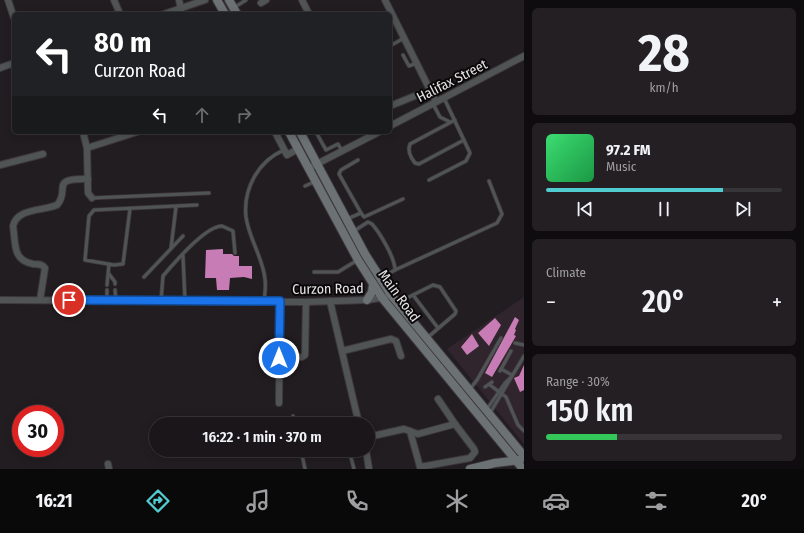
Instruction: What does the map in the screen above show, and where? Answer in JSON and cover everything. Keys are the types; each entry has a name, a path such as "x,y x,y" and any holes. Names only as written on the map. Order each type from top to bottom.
{"main road":[{"path":"217,0 224,12"},
{"name":"Main Road","path":"289,134 358,260 383,299 502,443 521,457"},
{"name":"Main Road","path":"301,134 347,219 391,295 470,389 521,457"},
{"path":"367,300 372,292 373,284"},
{"path":"495,463 501,455 502,443"},
{"path":"470,469 504,462 506,459 521,457 523,469"}],"street":[{"path":"8,0 12,12"},
{"path":"114,0 119,12"},
{"path":"179,0 181,8"},
{"path":"170,12 205,0"},
{"path":"302,0 308,12"},
{"path":"385,0 390,12"},
{"path":"392,17 417,63 435,103"},
{"name":"Halifax Street","path":"392,125 524,57"},
{"path":"0,68 12,65"},
{"path":"392,105 422,93"},
{"path":"84,134 87,148 88,193 92,198"},
{"path":"87,148 132,134"},
{"path":"276,134 287,155 298,149"},
{"path":"309,168 375,134"},
{"path":"0,165 43,154"},
{"path":"40,300 45,268 41,265 24,262 18,258 13,224 17,217 39,208 57,205 60,200 63,185 66,181 75,178 88,179"},
{"name":"Curzon Road","path":"0,300 306,302 383,299 391,295"},
{"path":"279,403 280,301"},
{"path":"329,301 331,318 333,320 342,351 357,417"},
{"path":"279,358 302,357 305,355 306,302"},
{"path":"342,351 391,339 396,341 401,356"},
{"path":"410,431 418,465 423,467 473,456 474,448 438,399"},
{"path":"375,436 402,430 418,434 455,424"},
{"path":"368,457 370,468"}],"lane":[{"path":"233,7 246,0"},
{"path":"392,45 404,38"},
{"path":"404,56 409,66 417,63"},
{"path":"430,180 466,161 470,150 444,98"},
{"path":"435,103 440,117 450,122"},
{"path":"455,120 410,144 408,147 412,159 415,163 419,164 464,140"},
{"path":"317,134 326,150 338,144 342,151"},
{"path":"264,301 265,280 246,219 248,198 251,182 260,167 276,153 284,150"},
{"path":"358,160 338,174 364,217 403,199"},
{"path":"305,186 315,181"},
{"path":"380,278 497,223 502,214 489,181"},
{"path":"92,198 209,193"},
{"path":"130,209 124,261 120,265 85,260 90,214 94,210 197,205"},
{"path":"172,248 176,206"},
{"path":"347,219 361,213"},
{"path":"354,231 368,222 372,224 388,249 395,270"},
{"path":"161,301 162,276 208,232 219,226 231,229 234,234 235,253"},
{"path":"144,276 183,236"},
{"path":"183,256 185,301"},
{"path":"314,272 338,272 358,260"},
{"path":"107,284 109,264"},
{"path":"109,274 115,284"},
{"path":"397,303 433,285 440,287 456,311 455,314 427,338"},
{"path":"107,290 107,301"},
{"path":"115,290 116,301"},
{"path":"413,295 438,328"},
{"path":"470,389 478,382 501,338"},
{"path":"515,343 524,345"},
{"path":"511,351 500,370 512,376"},
{"path":"488,412 524,356"},
{"path":"485,387 491,384 506,397 518,425 524,431"},
{"path":"302,457 305,469"},
{"path":"351,457 354,469"}],"shaded area":[{"path":"524,297 524,444 447,349"}],"building":[{"path":"223,249 223,254 239,256 239,266 252,266 252,279 244,277 230,278 229,290 217,290 216,278 205,278 206,250"},
{"path":"515,317 519,320 515,329 514,335 516,336 492,377 485,373"},
{"path":"495,318 501,325 489,346 478,333"},
{"path":"472,334 479,346 467,355 461,347"},
{"path":"524,365 524,390 520,392 514,378 519,376"}],"route":[{"path":"69,300 280,301 279,358"}]}
